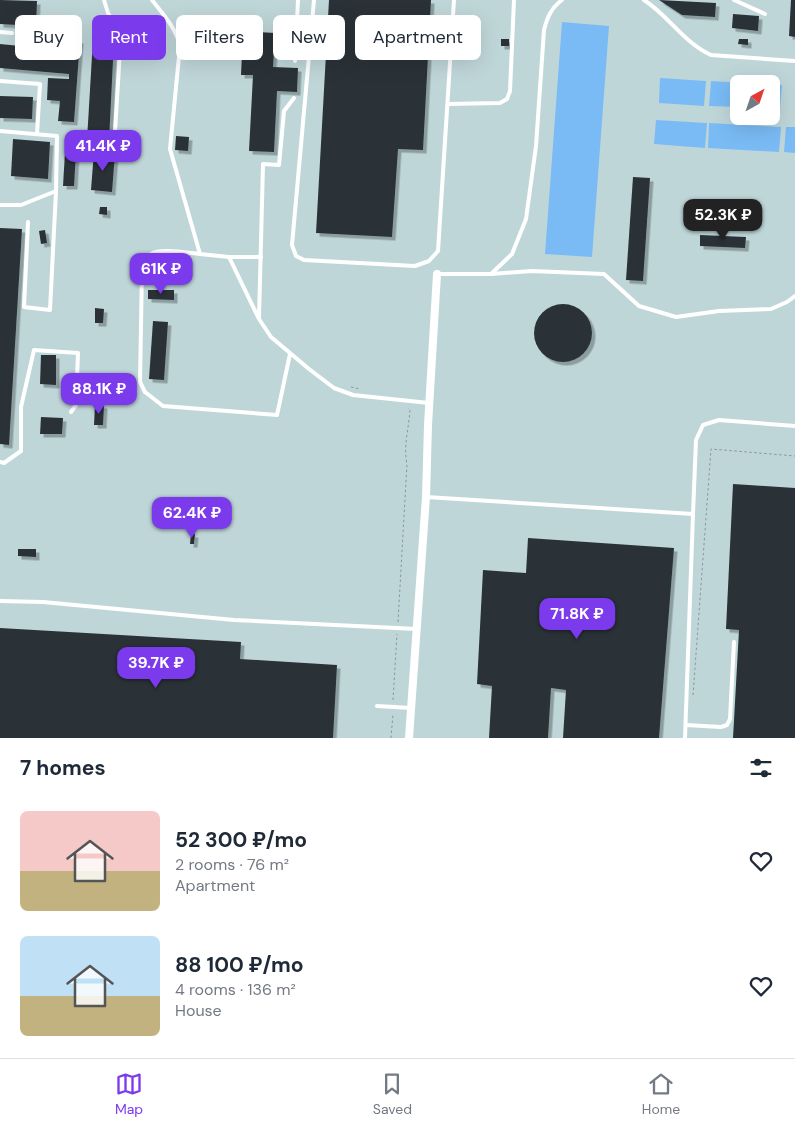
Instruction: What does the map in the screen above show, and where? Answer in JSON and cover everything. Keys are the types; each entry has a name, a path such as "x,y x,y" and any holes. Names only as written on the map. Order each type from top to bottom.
{"street":[{"path":"409,738 426,497 429,403 437,274"}],"lane":[{"path":"98,148 114,148 121,34 108,13 104,0"},
{"path":"152,0 178,37 180,46 170,149 200,254"},
{"path":"296,61 298,0"},
{"path":"314,0 292,245 296,256 304,260 415,266 429,262 438,251 454,0"},
{"path":"448,104 500,103 507,100 510,91 514,0"},
{"path":"491,274 512,254 519,241 526,219 536,146 544,30 548,16 555,5 562,0"},
{"path":"644,0 653,6 688,41 711,55 795,61"},
{"path":"734,0 765,14"},
{"path":"0,32 12,33"},
{"path":"0,81 40,84 37,134"},
{"path":"259,319 263,164 279,165 284,111 294,98"},
{"path":"0,131 58,136 50,310 24,307 28,222"},
{"path":"0,204 21,205 56,191"},
{"path":"261,257 229,257 158,251 151,254 145,260 142,268 140,382 145,392 163,406 277,415 290,354"},
{"path":"229,257 259,319 272,338 334,388 353,395 429,403"},
{"path":"437,274 491,274 532,271 604,274 639,306 676,317 719,311 771,309 795,296"},
{"path":"0,462 4,463 21,451 21,407 34,350 78,353 76,405 71,412"},
{"path":"685,738 696,440 703,425 719,420 795,426"},
{"path":"426,497 693,514"},
{"path":"0,602 42,602 234,620 417,628"},
{"path":"686,725 721,727 727,725 730,719 734,642"},
{"path":"377,706 411,708"}],"path":[{"path":"348,386 365,390 367,397"},
{"path":"391,738 407,464 405,457 410,410 404,405"},
{"path":"693,696 711,449 795,456"}],"shaded area":[{"path":"0,0 795,0 795,738 0,738"}],"water":[{"path":"562,22 609,26 592,257 545,254"},
{"path":"660,78 706,81 704,106 659,103"},
{"path":"711,81 730,82 730,107 709,106"},
{"path":"780,85 782,85 780,110"},
{"path":"656,120 707,123 705,148 654,144"},
{"path":"709,123 781,127 779,152 708,148"},
{"path":"786,127 795,127 795,153 784,152"}],"building":[{"path":"0,0 37,1 36,15 15,15 15,25 0,24"},
{"path":"329,0 431,0 430,15 355,15 355,60 428,60 423,150 398,149 392,237 316,233 326,60 345,60 345,15 328,15"},
{"path":"659,0 716,3 715,17 682,15"},
{"path":"791,0 795,0 795,37 789,36"},
{"path":"733,14 759,16 758,31 732,28"},
{"path":"263,32 273,33 273,67 298,68 297,92 277,91 274,152 249,151 253,75 241,75 242,60 263,60"},
{"path":"501,39 509,39 509,46 501,46"},
{"path":"739,39 748,39 748,45 738,44"},
{"path":"0,44 15,46 15,60 79,60 74,122 58,121 60,101 47,100 48,78 69,79 69,74 0,68"},
{"path":"92,56 92,60 113,60 109,141 87,140"},
{"path":"0,96 33,97 32,119 0,118"},
{"path":"66,135 77,135 74,186 63,186"},
{"path":"176,136 189,137 188,151 175,150"},
{"path":"13,139 50,142 48,179 11,176"},
{"path":"94,151 115,153 112,192 91,190"},
{"path":"633,177 650,178 643,281 626,280"},
{"path":"100,207 107,207 107,215 99,214"},
{"path":"0,228 22,229 9,445 0,444"},
{"path":"45,230 47,243 41,244 39,231"},
{"path":"700,235 746,237 745,248 700,246"},
{"path":"148,290 174,290 174,300 148,299"},
{"path":"563,304 574,306 587,317 592,333 590,344 579,357 563,362 552,360 539,349 534,333 536,322 547,309"},
{"path":"95,308 104,309 103,323 95,323"},
{"path":"153,321 168,322 164,380 149,379"},
{"path":"41,355 56,355 56,385 40,384"},
{"path":"95,405 104,405 103,425 94,425"},
{"path":"41,417 63,418 62,434 40,434"},
{"path":"733,484 795,488 795,738 733,738 739,630 726,629"},
{"path":"191,534 195,534 194,544 190,544"},
{"path":"528,538 674,548 659,738 563,738 566,690 551,688 548,738 489,738 492,686 477,684 483,570 526,573"},
{"path":"18,549 36,549 36,557 18,556"},
{"path":"0,628 241,642 240,659 337,665 333,738 0,738"}]}
